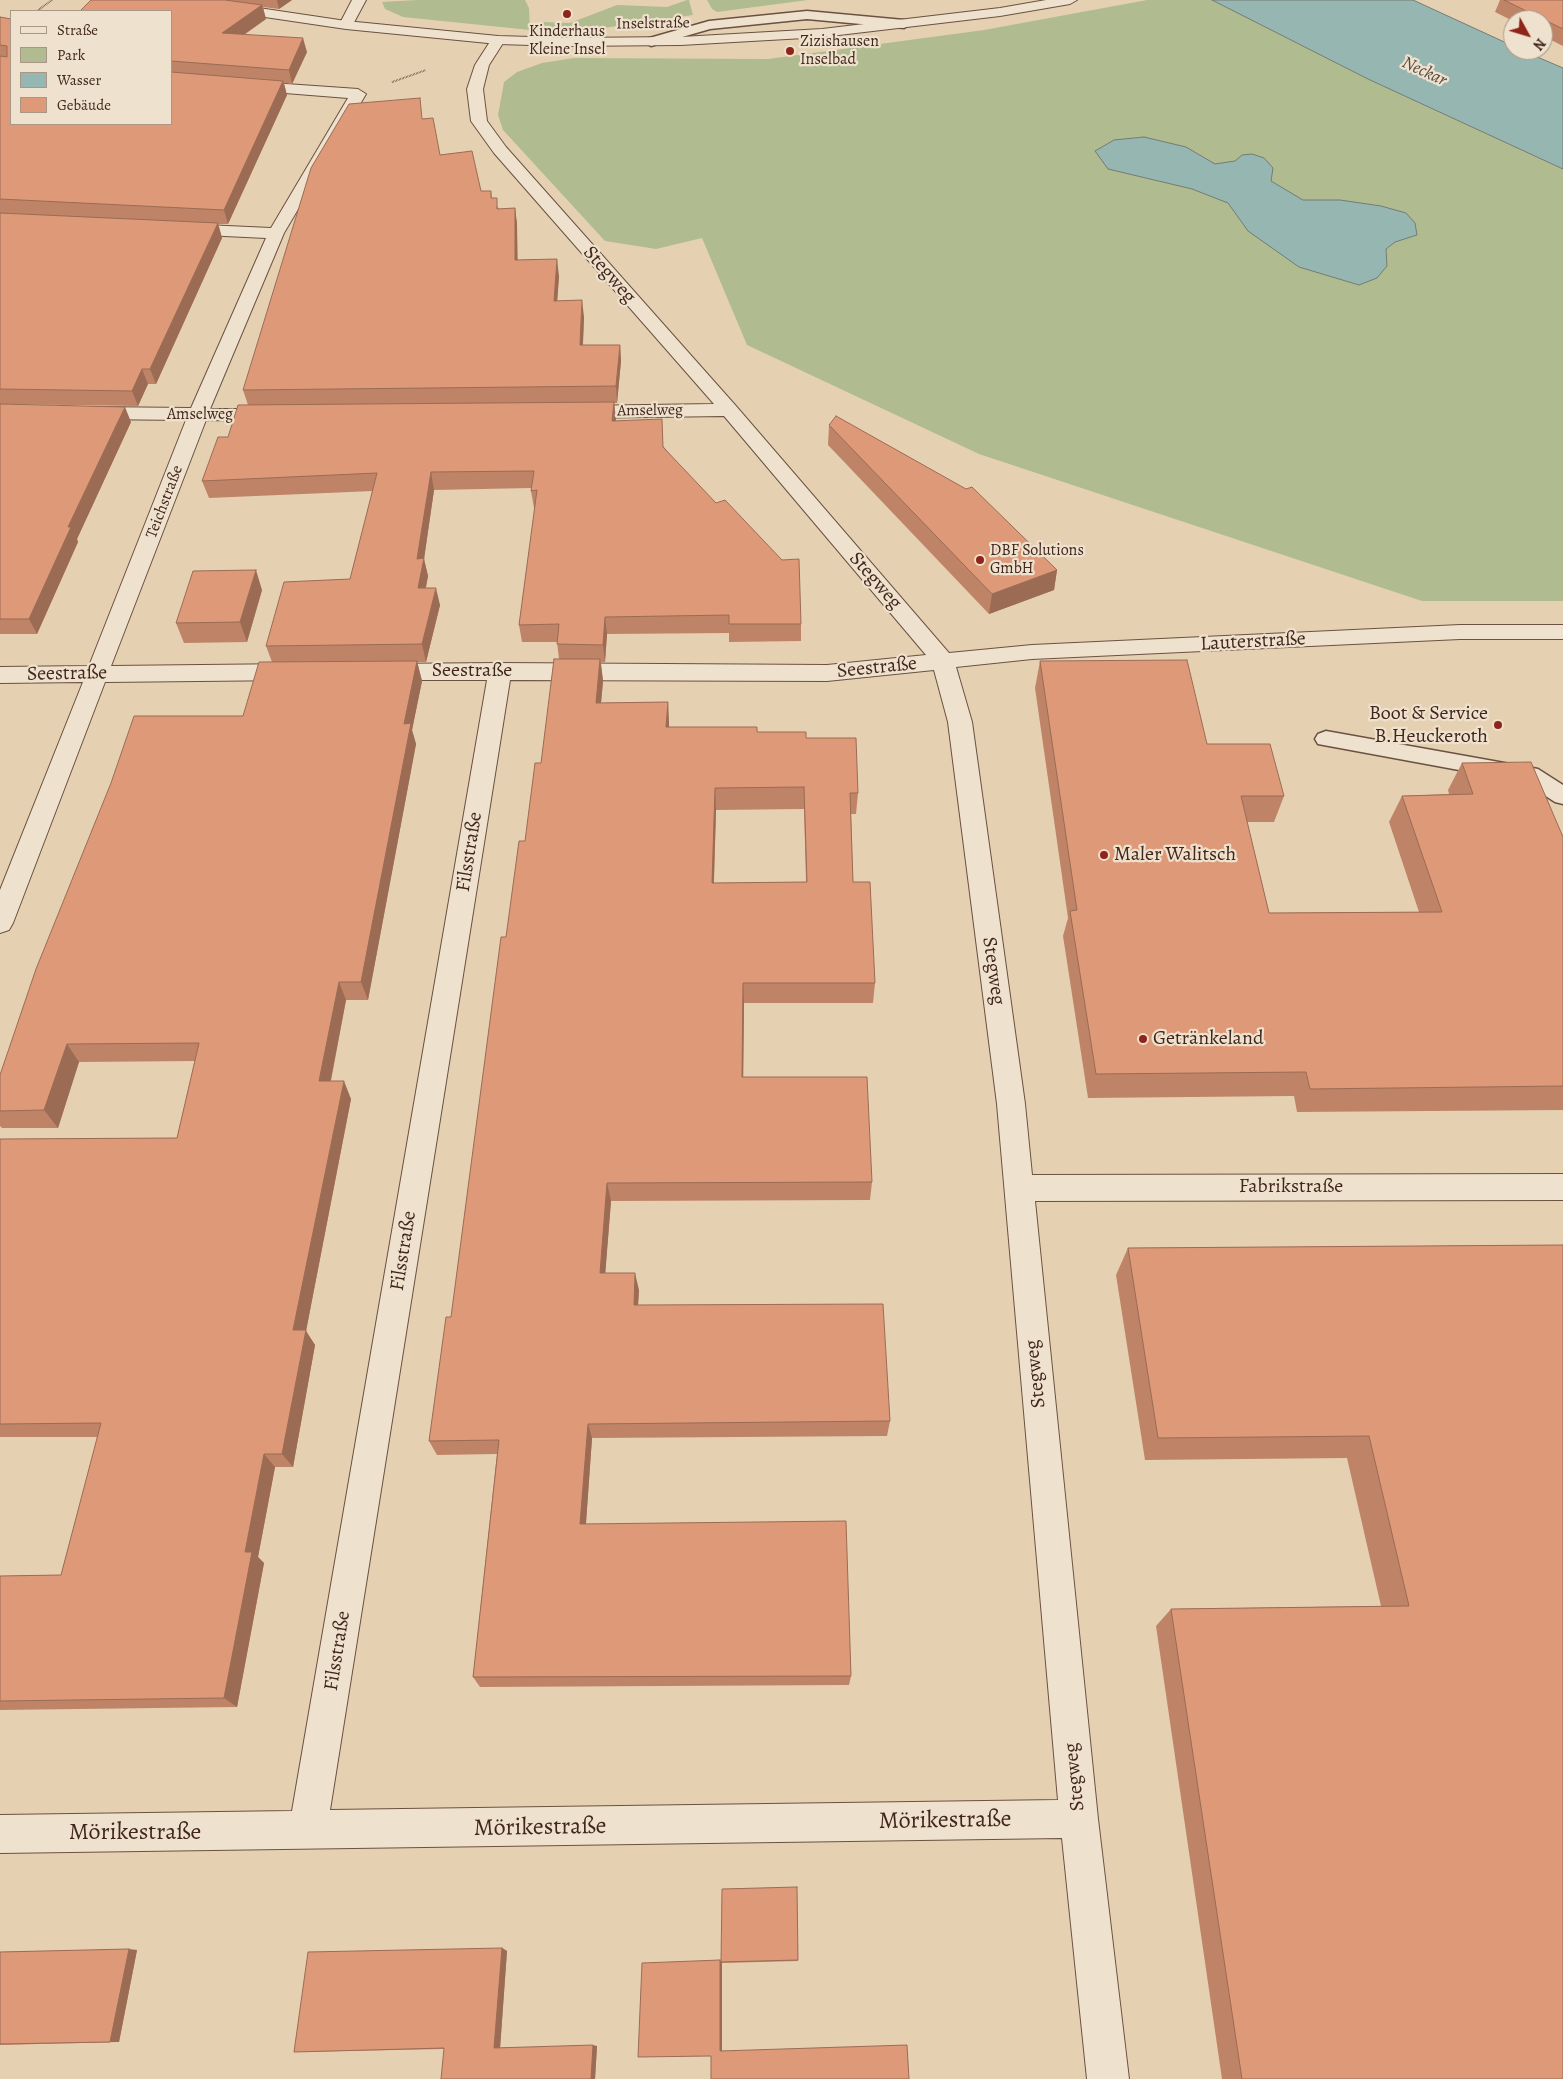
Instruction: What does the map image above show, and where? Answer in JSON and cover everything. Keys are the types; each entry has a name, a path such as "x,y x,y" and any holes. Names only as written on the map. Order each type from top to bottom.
{"street":[{"name":"Inselstraße","path":"177,0 346,25 498,40 652,42 777,37 904,24 1070,0"},
{"path":"346,25 359,0"},
{"name":"Stegweg","path":"498,40 482,65 475,89 479,121 506,157 729,410 944,660 960,722 1011,1104 1079,1819 1108,2079"},
{"path":"172,80 358,94"},
{"name":"Teichstraße","path":"0,924 198,415 276,233 358,94"},
{"path":"170,228 276,233"},
{"name":"Amselweg","path":"562,412 729,410"},
{"name":"Amselweg","path":"69,412 286,415"},
{"name":"Lauterstraße","path":"944,660 1082,649 1460,632 1563,632"},
{"name":"Seestraße","path":"363,672 500,671 827,674 944,660"},
{"name":"Filsstraße","path":"308,1831 500,671"},
{"name":"Seestraße","path":"0,675 314,672"},
{"name":"Fabrikstraße","path":"1018,1188 1563,1187"},
{"name":"Mörikestraße","path":"0,1834 1079,1819"}],"lane":[{"path":"1326,739 1530,775 1563,796"}],"path":[{"path":"38,10 52,0"},
{"path":"358,94 440,64 482,65"}],"green space":[{"path":"417,0 525,0 529,8 530,30 403,17 385,9 382,2"},
{"path":"689,0 693,15 576,32 544,31 542,22 570,23 617,5 667,7"},
{"path":"707,0 808,0 717,12 712,9"},
{"path":"1147,0 1212,0 1368,79 1563,169 1563,601 1422,601 979,454 747,345 702,238 656,249 605,241 503,130 498,115 504,82 517,72 542,63 574,58 768,59 984,30"}],"water":[{"name":"Neckar","path":"1212,0 1413,0 1503,41 1503,60 1544,60 1563,68 1563,169 1368,79"},
{"path":"1144,137 1186,147 1215,164 1235,161 1242,155 1252,154 1264,158 1273,168 1271,181 1303,200 1340,200 1381,206 1406,213 1415,223 1417,235 1395,242 1386,249 1387,266 1377,278 1359,285 1299,267 1248,231 1228,203 1192,189 1108,169 1095,151 1114,140"}],"building":[{"path":"91,0 225,0 262,5 222,33 303,38 289,70 172,61 172,10 81,10"},
{"path":"1504,0 1563,0 1563,29 1553,24 1553,10 1524,10"},
{"path":"0,17 10,19 10,125 172,125 172,72 283,81 224,210 0,199 0,56 7,57 7,46 0,45"},
{"path":"420,98 422,119 433,118 440,155 472,151 481,191 491,191 491,198 497,198 497,209 515,208 515,260 557,259 554,301 582,300 580,345 620,345 616,386 243,390 311,168 349,104"},
{"path":"0,213 218,223 150,369 142,369 132,391 0,389"},
{"path":"614,402 612,421 662,419 663,447 716,503 725,500 782,560 799,559 801,624 729,624 729,615 605,617 603,645 557,644 559,624 519,625 537,490 531,491 534,471 431,472 417,559 424,558 418,588 436,588 422,644 266,646 284,582 350,579 377,473 202,481 218,437 228,437 238,405"},
{"path":"0,404 125,407 68,527 71,527 29,619 0,619"},
{"path":"836,416 966,489 972,487 1057,570 992,594 829,425"},
{"path":"256,570 240,622 176,623 193,571"},
{"path":"554,659 600,659 596,703 668,702 666,727 757,727 757,732 806,732 806,738 856,738 858,793 850,793 853,882 870,882 875,983 743,983 742,1077 867,1077 872,1182 607,1183 600,1273 635,1273 634,1305 883,1304 890,1421 588,1424 580,1524 846,1521 851,1676 473,1677 499,1440 429,1441 446,1317 451,1317 501,937 506,937 519,841 525,841 535,763 541,763","holes":["804,787 807,882 712,883 715,788"]},
{"path":"1187,660 1207,744 1270,744 1284,796 1241,796 1269,913 1442,912 1402,796 1473,794 1462,763 1531,762 1563,837 1563,1086 1310,1089 1306,1072 1096,1074 1070,911 1077,910 1040,661"},
{"path":"417,661 404,724 411,723 361,982 339,982 319,1081 344,1081 293,1330 306,1330 282,1454 264,1454 245,1552 252,1552 224,1698 0,1701 0,1576 61,1575 101,1423 0,1424 0,1139 177,1138 199,1043 67,1044 44,1110 0,1111 0,1075 36,969 111,783 134,716 243,716 259,662"},
{"path":"1563,1245 1563,2079 1242,2079 1171,1609 1409,1606 1369,1436 1158,1438 1128,1248"},
{"path":"797,1887 798,1960 721,1962 722,1889"},
{"path":"502,1948 494,2048 593,2045 591,2079 441,2079 444,2048 294,2052 308,1952"},
{"path":"129,1949 110,2042 0,2044 0,1952"},
{"path":"720,1960 720,2051 907,2045 909,2079 711,2079 711,2056 638,2057 642,1963"}],"place":[{"name":"Kinderhaus Kleine Insel","path":"567,14"},
{"name":"Zizishausen Inselbad","path":"790,51"},
{"name":"DBF Solutions GmbH","path":"980,560"},
{"name":"Boot & Service B.Heuckeroth","path":"1498,725"},
{"name":"Maler Walitsch","path":"1104,855"},
{"name":"Getränkeland","path":"1143,1039"}]}
